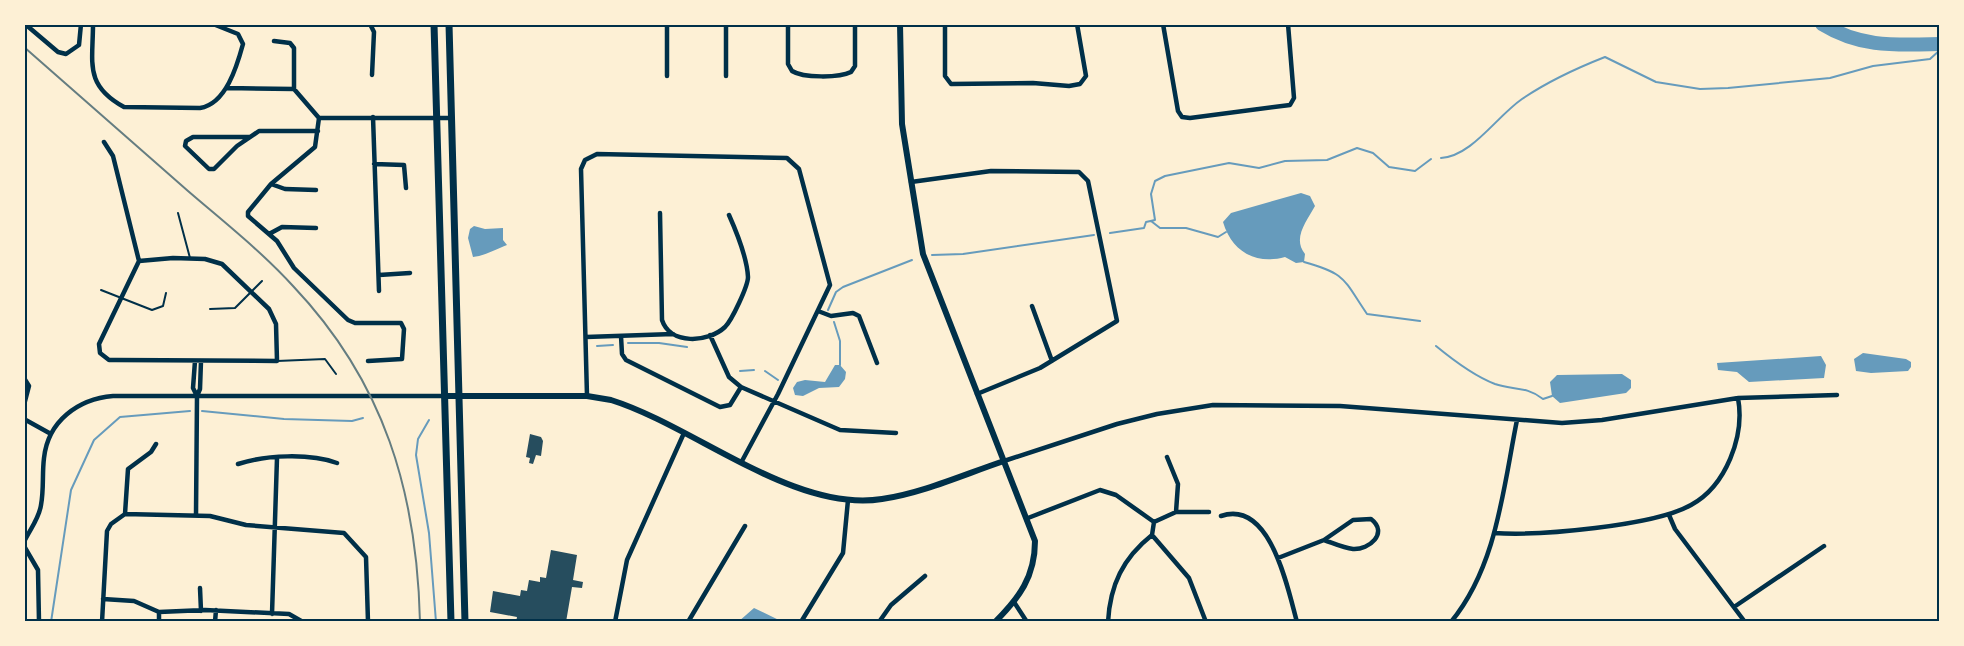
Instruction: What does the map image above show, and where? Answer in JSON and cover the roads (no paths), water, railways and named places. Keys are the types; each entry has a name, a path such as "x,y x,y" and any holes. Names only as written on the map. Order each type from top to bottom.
{"main road":[{"path":"434,24 451,622"},
{"path":"449,24 465,622"}],"street":[{"path":"26,24 62,54 70,53 79,45 81,24"},
{"path":"93,24 93,77 100,88 124,106 204,108 227,88 243,40 238,34 213,24"},
{"path":"370,24 374,32 372,75"},
{"path":"667,24 667,76"},
{"path":"726,24 726,76"},
{"path":"788,24 788,64 792,71 799,74 843,75 851,72 855,66 855,24"},
{"path":"900,24 902,124 910,182 929,272 1028,518 1035,541 1032,572 1014,602 995,622"},
{"path":"945,24 945,76 951,84 1033,83 1069,87 1080,84 1086,76 1077,24"},
{"path":"1163,24 1178,111 1182,117 1190,118 1290,105 1294,98 1288,24"},
{"path":"274,41 290,43 294,48 294,89 319,118 318,131 315,147 271,184 248,212 248,216 277,241 294,268 350,321 401,323 404,329 402,359 368,361"},
{"path":"227,88 294,89"},
{"path":"374,117 379,291"},
{"path":"319,118 453,118"},
{"path":"249,137 193,137 186,141 185,146 208,169 214,170 237,146 249,137 267,130 318,131"},
{"path":"104,142 112,156 140,261 99,344 100,353 104,357 116,360 277,361 275,318 222,264 213,260 190,258 140,261"},
{"path":"587,396 581,169 585,160 597,154 781,157 792,160 799,169 829,279 829,290 742,461"},
{"path":"374,164 404,165 406,188"},
{"path":"910,182 1004,170 1076,172 1087,178 1118,318 1113,325 1052,361 977,394"},
{"path":"271,184 285,189 316,190"},
{"path":"660,213 662,320 673,334"},
{"path":"586,337 673,334 696,339 710,335 727,325 747,281 736,230 729,215"},
{"path":"269,234 282,227 316,228"},
{"path":"379,275 410,273"},
{"path":"1032,306 1052,361"},
{"path":"818,311 831,316 853,313 859,316 877,363"},
{"path":"710,335 729,377 741,387 840,430 896,433"},
{"path":"621,336 622,354 626,360 720,406 730,405 741,387"},
{"path":"195,361 193,388 197,396"},
{"path":"196,515 197,396 200,389 201,361"},
{"path":"24,378 29,386 24,405"},
{"path":"39,622 40,580 24,545 26,534 35,523 41,506 43,461 51,434 66,414 93,398 113,396 587,396 622,404 800,489 848,500 881,500 1117,424 1207,405 1340,406 1516,420 1584,422 1738,398 1837,394"},
{"path":"1494,533 1512,534 1576,529 1669,515 1701,499 1725,469 1733,453 1738,430 1738,398"},
{"path":"24,419 51,434"},
{"path":"1451,622 1477,582 1494,533 1516,420"},
{"path":"615,622 627,560 684,433"},
{"path":"125,514 127,472 151,452 156,444"},
{"path":"1167,457 1178,484 1176,512"},
{"path":"238,464 254,459 277,458 314,458 337,463"},
{"path":"272,614 277,458"},
{"path":"1028,518 1100,490 1116,495 1154,522"},
{"path":"801,622 844,550 848,500"},
{"path":"1154,522 1176,512 1209,512"},
{"path":"1221,516 1238,513 1252,521 1271,542 1297,622"},
{"path":"102,622 107,531 111,524 125,514 220,517 246,525 339,531 348,535 366,557 368,622"},
{"path":"1669,515 1675,529 1745,622"},
{"path":"1278,558 1324,540 1357,518 1371,519 1378,527 1373,543 1361,548 1345,547 1324,540"},
{"path":"1108,622 1114,585 1123,565 1134,550 1152,535 1154,522"},
{"path":"688,622 744,526"},
{"path":"1152,535 1189,578 1206,622"},
{"path":"1734,607 1824,546"},
{"path":"24,555 31,559"},
{"path":"879,622 891,605 925,576"},
{"path":"200,588 201,611"},
{"path":"103,599 134,601 159,612 216,610 289,614 303,622"},
{"path":"1014,602 1026,621"},
{"path":"215,622 216,610"},
{"path":"159,612 159,622"}],"lane":[{"path":"178,213 190,258"},
{"path":"210,309 235,308 262,282"},
{"path":"101,290 122,300 156,310 164,303 166,293"},
{"path":"277,361 326,359 336,374"}],"water":[{"path":"1301,193 1310,196 1315,206 1300,236 1301,248 1305,254 1304,262 1296,263 1285,257 1264,259 1255,257 1246,254 1232,241 1223,222 1231,213"},
{"path":"474,226 485,229 503,228 503,240 507,245 473,257 468,238 470,229"},
{"path":"1863,353 1906,359 1911,362 1911,367 1908,371 1871,373 1856,371 1854,359"},
{"path":"1821,356 1826,365 1824,378 1749,382 1737,372 1718,370 1717,363"},
{"path":"835,365 840,365 846,372 845,379 839,387 819,388 803,396 795,395 793,388 797,382 805,380 825,382"},
{"path":"1622,374 1631,380 1631,388 1626,393 1560,403 1552,396 1550,382 1557,375"},
{"path":"754,608 783,622 738,622"}],"waterway":[{"path":"1822,24 1836,32 1865,41 1894,44 1940,44"},
{"path":"1441,158 1452,156 1473,143 1522,99 1562,76 1605,57 1656,82 1700,89 1830,78 1873,66 1930,59 1940,50"},
{"path":"1110,233 1144,228 1146,222 1155,220 1151,194 1155,181 1165,176 1229,163 1259,168 1285,161 1327,160 1357,148 1373,153 1389,167 1415,171 1431,159"},
{"path":"1151,221 1160,228 1186,228 1218,237 1226,232"},
{"path":"932,255 963,254 1094,235"},
{"path":"828,310 836,292 843,287 912,260"},
{"path":"1304,262 1337,274 1348,285 1367,314 1420,321"},
{"path":"834,322 840,341 840,365"},
{"path":"628,343 659,343 687,347"},
{"path":"597,346 613,345"},
{"path":"1436,346 1487,381 1531,392 1543,399 1552,396"},
{"path":"740,371 754,370"},
{"path":"765,371 778,380"},
{"path":"51,622 71,490 94,440 120,417 190,411"},
{"path":"202,411 284,419 352,421 363,418"},
{"path":"429,420 418,439 416,455 429,533 436,622"}],"railway":[{"path":"24,47 268,261 324,323 351,361 390,441 402,484 412,528 420,622"}]}
